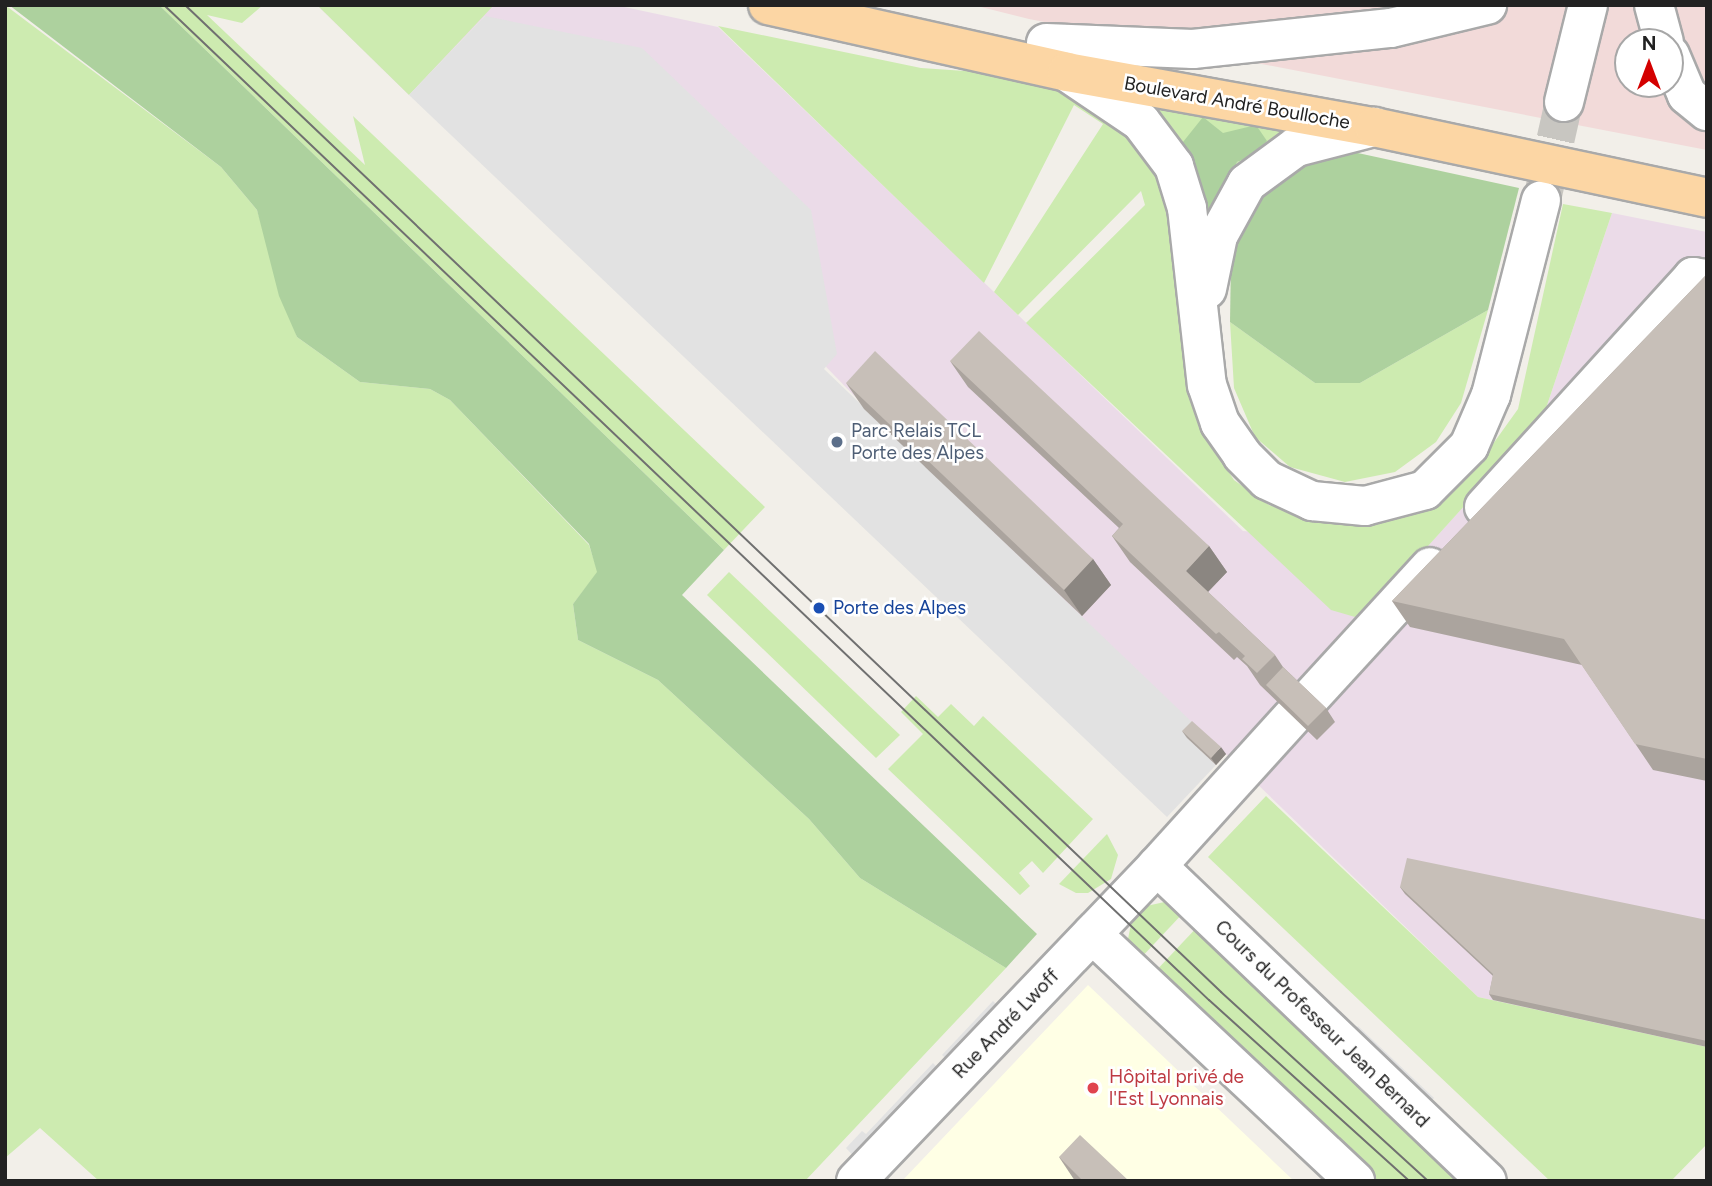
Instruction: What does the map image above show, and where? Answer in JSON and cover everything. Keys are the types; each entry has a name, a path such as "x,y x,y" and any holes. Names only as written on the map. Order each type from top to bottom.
{"main road":[{"name":"Boulevard André Boulloche","path":"768,5 1056,58 1707,198"},
{"name":"Boulevard André Boulloche","path":"890,5 1056,58 1380,105 1707,173"}],"street":[{"path":"1056,58 1193,49 1391,28 1487,5"},
{"path":"1564,102 1588,5"},
{"path":"1654,5 1660,28"},
{"path":"1056,58 1141,122 1174,166 1187,208 1207,385 1220,423 1241,455 1267,480 1312,501 1365,506 1425,490 1469,446 1491,395 1541,200"},
{"path":"1684,87 1687,94 1707,111"},
{"path":"1202,330 1218,236 1247,183 1296,147 1374,127"},
{"name":"Rue André Lwoff","path":"856,1181 1157,866 1693,277 1707,279"},
{"name":"Cours du Professeur Jean Bernard","path":"1157,866 1487,1181"},
{"path":"1092,934 1355,1181"}],"shaded area":[{"path":"317,5 615,5 718,27 1243,531 1425,549 1542,420 1612,213 1707,232 1707,1047 1478,997 1226,754 1216,765 1187,738 485,16 409,95"},
{"path":"973,5 1707,5 1707,150 1029,19"},
{"name":"Parc Relais TCL Porte des Alpes","path":"485,16 642,48 811,210 837,354 824,369 1197,727 1187,738 1216,765 1167,817 409,95"},
{"name":"Hôpital privé de l'Est Lyonnais","path":"1088,985 1294,1181 902,1181"},
{"path":"993,1001 1000,1008 949,1061 942,1055"},
{"path":"1358,1026 1434,1098 1427,1106 1351,1034"},
{"path":"933,1063 940,1070 856,1159 846,1148 862,1131 866,1134"}],"green space":[{"path":"5,5 221,167 257,210 297,337 360,382 430,389 450,400 589,545 598,572 573,604 578,640 658,680 809,819 860,878 1006,968 805,1181 99,1181 40,1128 5,1158"},
{"path":"9,5 159,5 724,550 682,595 1037,934 1006,968 860,878 809,819 658,680 578,640 573,604 597,572 589,544 450,400 430,389 360,382 297,337 279,296 257,210 221,167"},
{"path":"159,5 263,5 242,23 207,15 365,165 353,116 765,507 724,550"},
{"path":"317,5 494,5 409,95"},
{"path":"718,26 921,68 980,72 1084,97 1126,125 1157,165 1171,215 1187,369 1202,431 1234,480 1269,505 1316,521 1358,526 1401,518 1438,500 1480,462 1518,409 1563,204 1612,213 1542,420 1362,619 1331,610 1026,323 1145,205 1141,191 1018,315 994,292 1103,124 1074,105 984,283"},
{"path":"1150,101 1306,130 1229,189 1237,162 1253,156 1179,147 1150,115"},
{"path":"1203,117 1223,133 1256,125 1267,141 1253,156 1237,162 1229,189 1209,220 1179,147"},
{"path":"1344,150 1519,188 1488,310 1360,383 1315,383 1230,322 1231,260 1253,204 1293,169"},
{"path":"1488,310 1461,403 1436,442 1395,472 1345,482 1290,467 1255,437 1234,388 1230,322 1315,383 1360,383"},
{"path":"729,572 900,735 876,758 707,595"},
{"path":"916,696 938,717 951,704 974,726 983,716 1093,819 1043,873 1032,861 1019,873 1030,886 1020,895 888,769 923,734 901,712"},
{"path":"1266,796 1478,997 1707,1047 1707,1144 1671,1181 1550,1181 1208,857"},
{"path":"1107,834 1118,855 1111,879 1088,893 1076,893 1059,884"},
{"path":"1169,901 1186,910 1138,961 1128,939 1132,919 1142,907"},
{"path":"1200,924 1471,1181 1372,1181 1153,974"}],"building":[{"path":"1707,274 1707,759 1635,744 1564,639 1392,601"},
{"path":"979,331 1209,546 1186,571 1275,655 1257,673 1242,659 1245,656 1219,632 1216,634 1112,536 1123,524 950,361"},
{"path":"875,351 1093,559 1064,590 846,383"},
{"path":"1283,667 1326,708 1308,726 1266,685"},
{"path":"1192,721 1221,747 1211,758 1182,731"},
{"path":"1407,858 1707,920 1707,1041 1489,994 1493,974 1400,887"},
{"path":"1080,1135 1129,1181 1080,1181 1059,1157"}],"tunnel":[{"path":"1543,195 1564,102"}],"tram line":[{"path":"164,5 1209,1000 1409,1181"},
{"path":"185,5 1221,992 1428,1181"}],"place":[{"name":"Parc Relais TCL Porte des Alpes","path":"837,442"},
{"name":"Porte des Alpes","path":"819,608"},
{"name":"Hôpital privé de l'Est Lyonnais","path":"1093,1088"}]}
